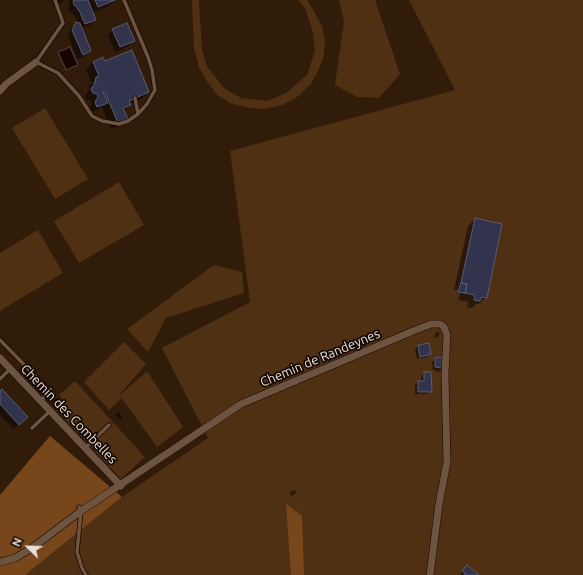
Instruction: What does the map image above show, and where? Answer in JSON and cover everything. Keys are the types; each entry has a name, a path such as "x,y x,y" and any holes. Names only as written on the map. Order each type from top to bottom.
{"street":[{"path":"0,91 6,84 36,62"},
{"name":"Chemin de Randeynes","path":"0,562 15,558 32,548 80,509 121,486 241,404 413,331 431,324 440,324 444,327 447,335 445,374 447,462 439,504 430,575"},
{"name":"Chemin des Combelles","path":"0,358 121,486"}],"lane":[{"path":"55,0 63,23 36,62 58,73 79,96 92,116 102,121 119,124 128,121 138,114 147,104 155,90 148,57 124,0"},
{"path":"135,98 138,114"},
{"path":"0,340 47,388 42,402"},
{"path":"0,379 10,369"},
{"path":"32,428 50,410"},
{"path":"85,448 108,425"},
{"path":"80,509 77,552 86,575"}],"shaded area":[{"path":"192,0 199,0 202,49 207,67 225,89 241,98 267,101 286,93 307,75 315,51 313,32 305,8 298,0 307,0 322,27 325,40 324,55 311,84 297,97 282,105 264,109 245,107 230,103 217,95 199,67 194,48"},
{"path":"339,0 375,0 400,74 379,98 357,97 335,85 344,21"},
{"path":"409,0 583,0 583,575 25,575 122,497 208,438 162,348 250,302 230,151 455,90"},
{"path":"70,47 78,65 66,70 58,52"},
{"path":"45,108 88,179 55,199 12,128"},
{"path":"119,182 144,225 79,263 54,221"},
{"path":"38,230 63,273 0,311 0,253"},
{"path":"214,265 242,272 244,293 166,318 148,352 127,329"},
{"path":"124,342 146,364 120,395 147,371 183,427 157,447 121,397 121,399 109,410 84,382"},
{"path":"75,381 145,457 121,479 54,407 62,398 59,395"},
{"path":"50,436 122,497 25,575 0,575 0,495"},
{"path":"286,504 302,516 304,575 291,575"}],"building":[{"path":"88,0 96,20 85,24 79,10 74,5 73,1"},
{"path":"95,0 115,0 98,7"},
{"path":"76,22 80,23 91,51 83,55 72,30"},
{"path":"127,23 135,41 120,47 112,29"},
{"path":"132,50 149,92 129,101 131,105 123,108 128,119 118,123 105,92 103,92 108,103 97,107 95,102 98,97 97,94 93,93 91,90 94,86 94,82 96,82 96,77 99,76 93,62 103,57 105,61"},
{"path":"475,218 502,224 487,298 481,297 480,301 474,300 475,295 465,293 467,284 461,283"},
{"path":"461,283 467,284 465,293 458,292"},
{"path":"429,343 431,354 420,357 418,345"},
{"path":"442,357 442,368 435,367 435,358"},
{"path":"424,372 431,372 432,392 418,392 418,381 424,381"},
{"path":"2,389 28,417 19,425 0,404 0,391"},
{"path":"467,565 478,575 464,575 465,573 462,571"}]}
